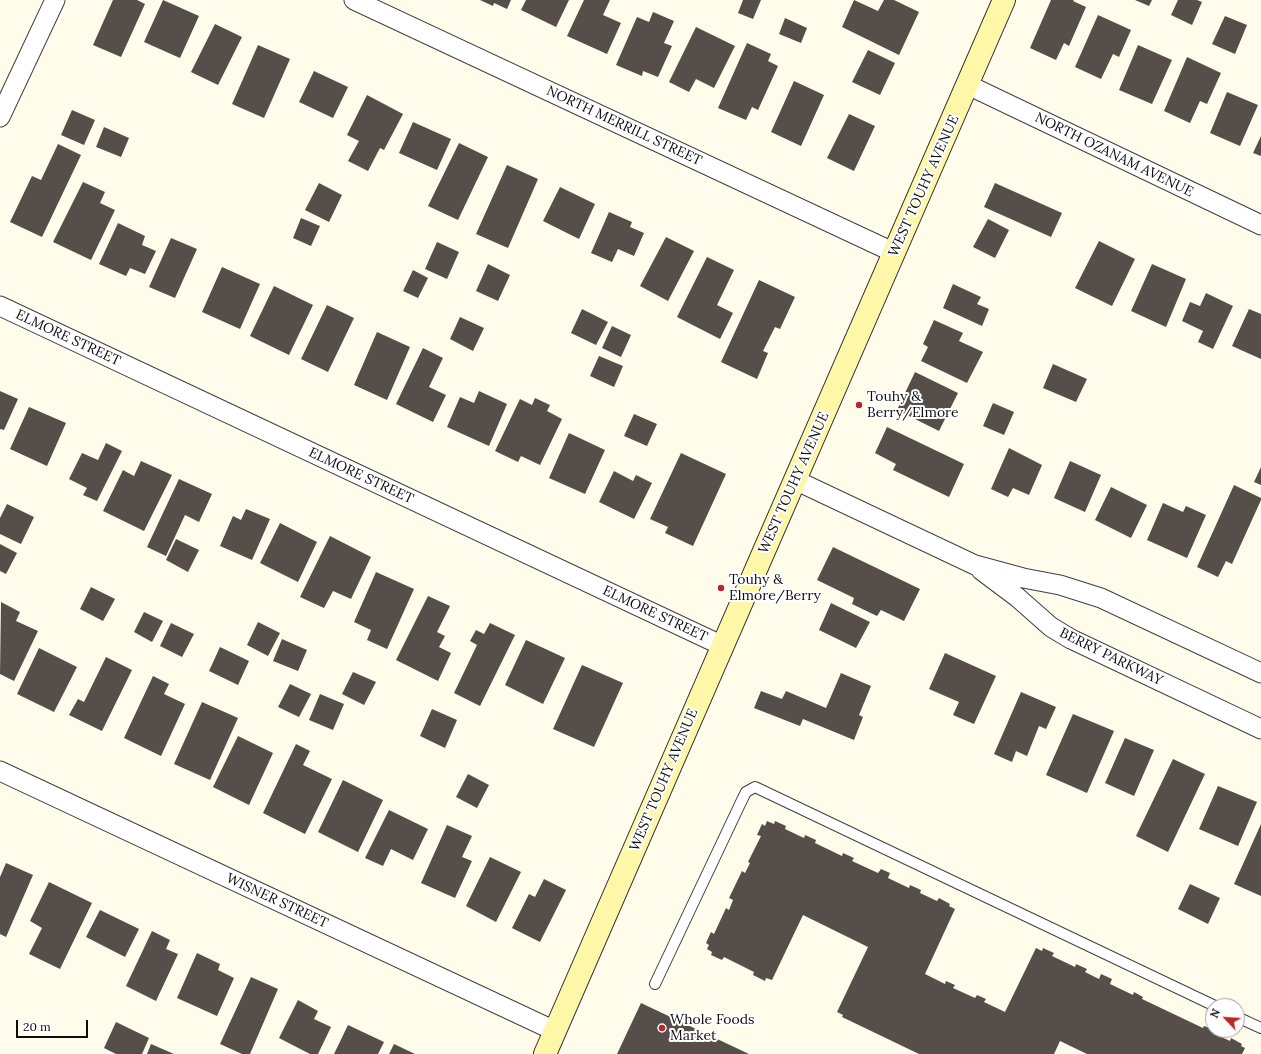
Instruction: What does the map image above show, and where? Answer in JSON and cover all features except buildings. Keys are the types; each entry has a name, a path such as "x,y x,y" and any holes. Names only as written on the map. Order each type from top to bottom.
{"main road":[{"name":"WEST TOUHY AVENUE","path":"545,1054 1004,0"}],"street":[{"path":"0,118 55,0"},
{"name":"NORTH MERRILL STREET","path":"354,0 895,253"},
{"name":"NORTH OZANAM AVENUE","path":"968,85 1261,225"},
{"name":"ELMORE STREET","path":"0,306 723,646"},
{"name":"BERRY PARKWAY","path":"795,480 975,565 1023,578 1060,585 1101,598 1261,673"},
{"name":"BERRY PARKWAY","path":"975,565 1017,597 1051,627 1071,639 1261,729"},
{"name":"WISNER STREET","path":"0,771 555,1032"}],"lane":[{"path":"654,984 746,792 755,787 1205,1001"},
{"path":"1245,1021 1261,1028"}],"place":[{"name":"Touhy & Berry/Elmore","path":"859,405"},
{"name":"Touhy & Elmore/Berry","path":"721,588"},
{"name":"Whole Foods Market","path":"662,1028"}]}
